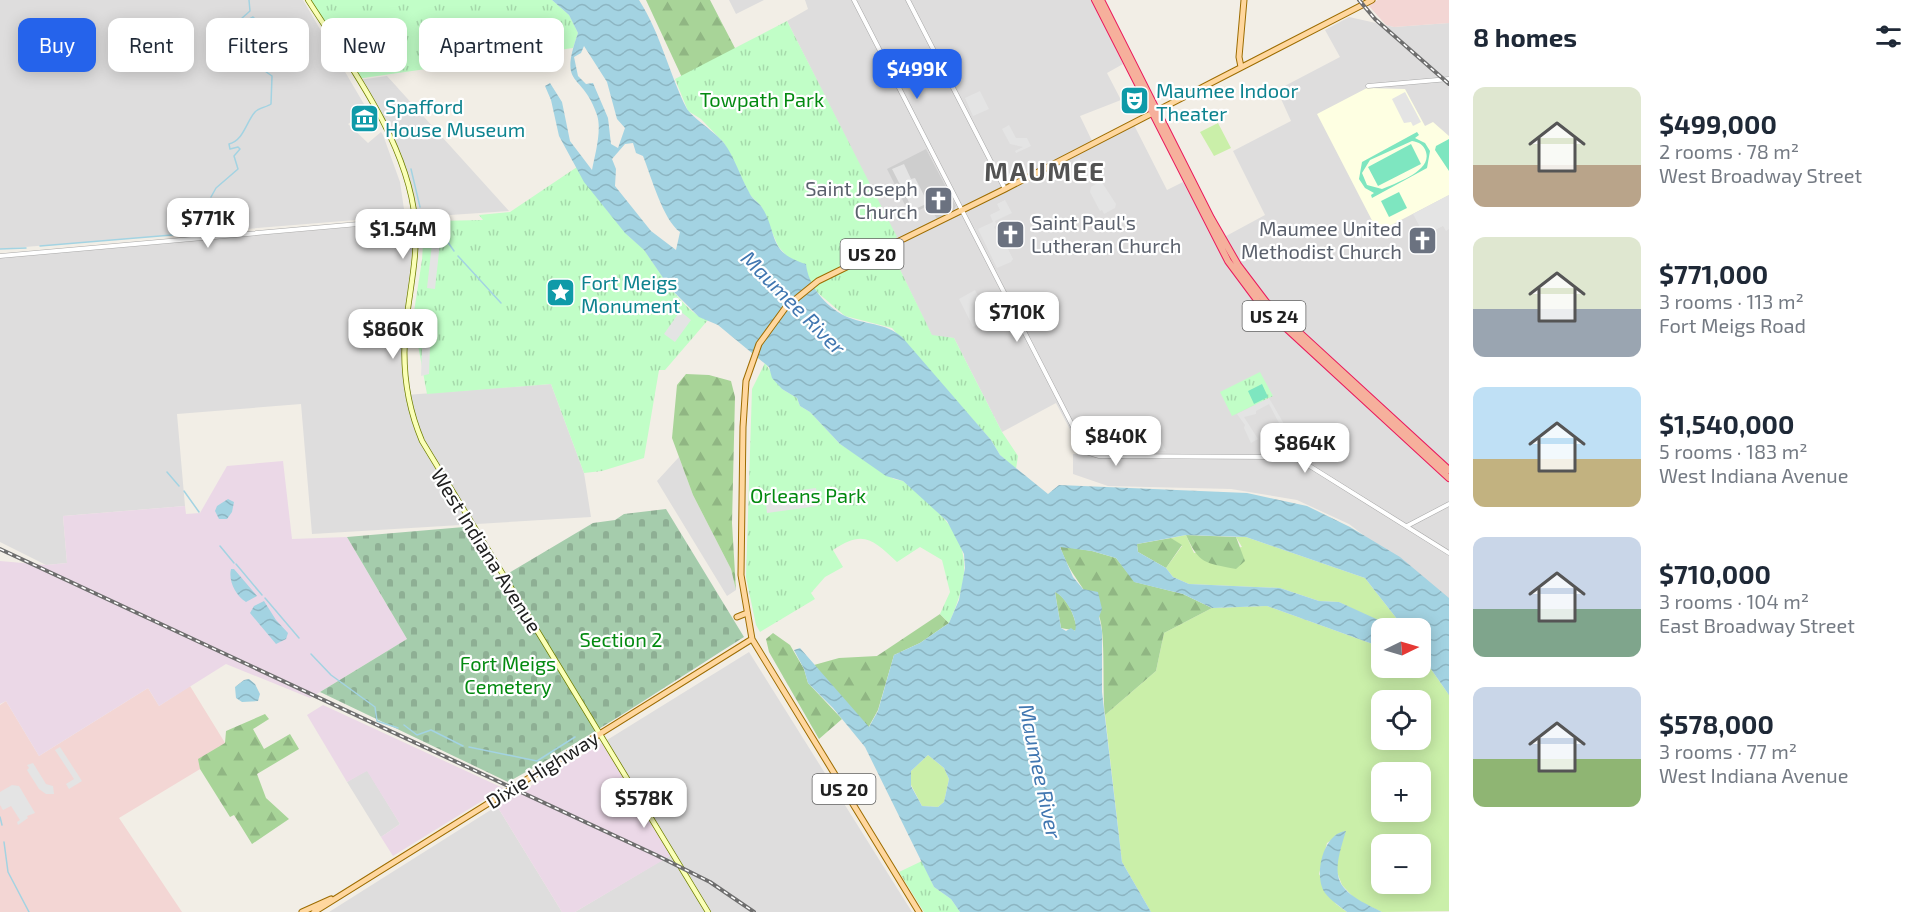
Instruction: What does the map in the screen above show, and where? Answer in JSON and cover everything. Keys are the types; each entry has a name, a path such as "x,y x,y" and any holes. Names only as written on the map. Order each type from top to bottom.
{"highway":[{"name":"US 24","path":"1095,0 1211,218 1238,265 1260,295 1449,470"},
{"name":"US 24","path":"1101,0 1213,233 1242,282 1260,304 1449,478"}],"main road":[{"name":"West Indiana Avenue","path":"308,0 395,146 408,183 415,219 415,254 404,349 408,395 417,429 436,469 708,912"},
{"path":"1241,67 1239,57 1244,0"},
{"name":"US 20","path":"919,912 752,639 741,575 744,401 751,365 765,335 799,294 826,276 1005,189 1372,0"},
{"path":"737,617 747,613"},
{"name":"Dixie Highway","path":"314,912 331,899 752,639"},
{"name":"Dixie Highway","path":"302,912 331,899"}],"street":[{"path":"854,0 1082,448 1092,455 1295,459 1310,465 1449,554"},
{"path":"908,0 1005,189"},
{"path":"1368,86 1449,79"},
{"path":"0,256 415,219"},
{"path":"1407,526 1449,504"}],"shaded area":[{"path":"0,0 303,0 321,31 321,72 345,72 368,111 348,124 368,143 381,132 383,135 400,182 405,216 0,249"},
{"path":"729,0 764,0 736,14"},
{"path":"805,0 1091,0 1123,64 1107,73 1121,100 1080,116 1094,145 1134,125 1167,190 1183,182 1215,242 1265,215 1233,151 1291,121 1277,90 1340,57 1325,30 1349,17 1394,27 1449,23 1449,600 1349,524 1297,500 1231,489 1108,486 1073,474 1073,454 1083,454 1056,403 1002,432 954,338 932,336 887,243 896,237 787,21 808,9"},
{"path":"1378,0 1449,0 1449,23 1394,27 1386,25 1368,5"},
{"path":"387,76 509,211 421,217 416,215 411,185 401,153 359,80"},
{"path":"1367,88 1405,89 1425,126 1433,122 1449,136 1449,195 1378,232 1317,114"},
{"path":"980,91 989,109 973,116 965,98"},
{"path":"1405,92 1421,122 1413,126 1411,122 1404,123 1392,99"},
{"path":"1009,125 1016,138 1027,138 1031,146 1016,153 1015,151 1023,147 1010,144 1002,129"},
{"path":"926,149 956,206 954,210 937,219 929,205 910,215 887,169"},
{"path":"1080,157 1083,169 1093,163 1100,175 1087,182 1084,173 1073,161"},
{"path":"904,164 911,179 915,178 928,203 913,210 892,169"},
{"path":"1101,181 1116,204 1115,208 1104,214 1090,192 1091,187"},
{"path":"1449,195 1449,229 1446,231 1443,226 1427,234 1422,231 1413,214"},
{"path":"1005,200 1012,213 995,221 997,225 994,227 1003,240 999,241 1001,244 1005,243 1013,259 997,268 978,229 993,222 990,215 1000,210 997,204"},
{"path":"408,222 412,225 413,246 402,337 406,395 551,384 584,473 591,517 312,534 301,404 177,414 185,506 63,516 67,563 46,565 0,542 0,258"},
{"path":"440,242 435,289 427,288 432,244"},
{"path":"975,290 987,314 983,317 984,321 973,327 959,299"},
{"path":"680,311 691,320 675,342 664,334"},
{"path":"423,318 431,319 429,374 421,376"},
{"path":"1269,398 1284,424 1279,423 1269,404 1256,411 1256,414 1244,417 1258,439 1251,443 1244,428 1245,425 1237,414"},
{"path":"1154,427 1166,451 1159,451 1158,446 1150,444 1147,438 1139,442 1136,437"},
{"path":"679,457 693,495 731,569 736,590 727,596 657,481"},
{"path":"283,461 292,539 347,537 407,639 310,698 226,664 159,706 148,688 39,756 6,701 0,704 0,561 46,565 67,563 63,516 185,506 186,514 200,513 227,466"},
{"path":"816,488 818,506 767,513 765,495"},
{"path":"749,652 912,912 575,912 674,853 607,740"},
{"path":"190,686 230,751 119,818 182,912 0,912 0,705 6,701 39,756 148,688 159,706"},
{"path":"323,705 503,788 393,856 381,837 400,824 367,771 347,782 307,715"},
{"path":"607,740 675,853 575,912 562,912 497,806"},
{"path":"60,747 82,781 69,789 66,784 74,779 55,750"},
{"path":"33,763 46,784 53,786 54,794 46,794 39,789 27,770 29,768 27,765"},
{"path":"367,770 400,824 381,837 347,782"},
{"path":"12,785 19,786 35,813 27,816 28,818 18,825 17,822 20,820 11,806 3,810 0,805 0,792"},
{"path":"497,806 562,912 329,912"}],"green space":[{"path":"308,0 552,0 569,15 578,33 573,48 564,49 564,18 419,18 419,70 407,72 407,18 321,18 321,21"},
{"path":"646,0 710,0 737,52 685,84"},
{"name":"Towpath Park","path":"787,21 897,237 887,243 932,335 954,338 1002,432 1018,456 1016,469 1000,455 991,440 892,328 845,316 818,293 778,246 761,206 750,195 724,143 701,119 688,111 675,79"},
{"path":"352,72 405,72 356,79"},
{"path":"1218,123 1231,148 1214,156 1200,132"},
{"path":"1417,132 1419,135 1415,138 1425,143 1430,151 1427,168 1372,198 1371,195 1374,193 1365,188 1359,179 1362,162","holes":["1412,141 1423,146 1426,152 1424,165 1404,180 1382,189 1367,185 1362,173 1370,160"]},
{"path":"1449,139 1449,171 1435,150 1436,146"},
{"path":"1411,144 1421,164 1378,186 1368,167"},
{"path":"577,167 600,202 642,248 681,300 699,316 708,320 665,370 659,370 644,458 602,471 584,473 551,384 427,394 413,318 422,260 424,227 434,221 483,220 479,215 510,212"},
{"path":"1399,192 1407,208 1389,217 1381,201"},
{"name":"Orleans Park","path":"765,363 782,389 797,398 800,406 810,412 840,444 894,479 903,481 938,512 951,527 964,559 964,577 949,623 940,614 950,592 942,560 920,547 897,562 874,543 861,539 853,540 833,550 843,567 825,577 811,593 815,599 760,632 756,625 746,577 752,389"},
{"path":"1260,372 1273,396 1232,416 1220,392"},
{"path":"686,374 709,375 731,381 735,397 732,523 736,590 731,569 693,495 672,438 677,385"},
{"path":"1262,384 1268,397 1254,404 1248,391"},
{"name":"Fort Meigs Cemetery","path":"666,509 744,637 598,730 508,782 320,692 407,639 347,537 464,527 497,580 593,523 615,520 624,514"},
{"path":"1186,535 1194,553 1242,547 1236,537 1246,537 1365,578 1396,618 1371,618 1339,602 1319,601 1280,588 1189,584 1173,577 1166,568 1182,546 1171,538"},
{"path":"1186,535 1236,537 1245,561 1236,569 1204,561 1195,552"},
{"path":"1171,538 1182,545 1166,568 1138,552 1137,544"},
{"path":"1060,546 1092,551 1116,558 1135,582 1183,594 1212,608 1164,633 1156,671 1105,715 1102,635 1099,616 1068,565"},
{"path":"1055,592 1070,608 1077,631 1061,628"},
{"path":"1267,606 1371,643 1371,678 1431,678 1431,669 1449,695 1449,911 1382,912 1356,900 1342,885 1335,867 1345,831 1327,843 1319,874 1336,904 1347,912 1151,912 1122,862 1105,715 1156,671 1164,633 1212,608"},
{"path":"940,614 949,623 920,643 894,655 878,710 868,728 814,665 839,658 877,656"},
{"path":"773,633 790,645 804,669 808,683 842,719 819,739 769,652 766,639"},
{"path":"265,714 269,719 253,729 264,749 290,734 299,749 257,774 266,798 289,819 252,844 234,815 230,817 200,769 198,759 225,743 226,731"},
{"path":"928,755 944,768 949,779 944,802 938,807 922,806 911,785 911,771"},
{"path":"922,861 934,887 951,899 960,912 924,912 899,872"}],"water":[{"name":"Maumee River","path":"552,0 639,0 653,26 687,109 728,149 750,194 761,206 779,247 785,254 806,264 814,287 831,307 852,319 882,326 902,337 991,440 1000,455 1048,494 1059,485 1247,493 1307,506 1350,527 1400,557 1449,598 1449,695 1431,669 1431,618 1396,618 1365,578 1246,537 1186,535 1137,544 1138,552 1166,568 1173,577 1189,584 1280,588 1319,601 1339,602 1374,618 1371,618 1371,643 1267,606 1212,608 1183,594 1134,582 1116,558 1092,551 1060,547 1073,577 1083,589 1098,592 1102,609 1099,617 1102,631 1102,692 1122,862 1151,912 960,912 951,899 934,887 865,747 833,708 808,683 794,650 800,648 869,727 878,711 894,655 920,643 949,623 959,600 965,568 964,554 947,521 903,481 886,476 840,444 810,412 800,406 797,398 782,389 772,378 769,367 718,325 699,317 670,288 644,250 625,233 584,182 559,136 551,100 545,86 550,83 562,102 570,141 592,170 599,128 591,101 571,72 572,51 578,33 569,15","holes":["584,46 607,82 617,119 625,128 618,148 611,144 608,118 593,83 586,84 578,76 574,57 581,53","633,143 636,153 643,156 668,218 680,232 676,250 651,231 615,186 616,169 612,159 625,144","1055,592 1067,604 1075,621 1075,631 1071,628 1066,631 1061,628","928,755 944,768 949,779 944,802 938,807 922,806 911,786 911,771"]},
{"path":"228,499 234,502 232,512 227,519 219,519 215,511 217,506"},
{"path":"231,569 234,569 257,596 246,602 239,596 232,583"},
{"path":"264,601 288,633 286,639 276,644 250,613 254,606"},
{"path":"249,679 255,684 260,694 258,701 242,702 236,698 235,687"},
{"path":"1346,831 1338,862 1340,882 1354,897 1382,912 1347,912 1325,893 1320,876 1322,856 1331,839"}],"waterway":[{"path":"211,197 216,188 238,169 234,156 240,149 238,147 230,149 229,144 238,139 256,111 271,104 272,76 262,69 265,56 254,45 258,39 256,32 259,23 253,17 244,22 241,19 250,11 249,0"},
{"path":"411,169 420,207"},
{"path":"40,246 196,233 212,226 208,214"},
{"path":"433,221 454,251"},
{"path":"0,249 26,248"},
{"path":"458,256 501,303"},
{"path":"167,472 179,486"},
{"path":"184,491 199,512"},
{"path":"220,546 234,563"},
{"path":"236,564 262,595"},
{"path":"265,598 299,638"},
{"path":"311,654 331,675 375,707 377,721 398,728"},
{"path":"404,725 417,735 431,730 463,746"},
{"path":"469,747 537,761 575,737"},
{"path":"0,817 2,825"},
{"path":"4,842 8,872 29,912"}],"railway":[{"path":"1359,0 1375,19 1449,84"},
{"path":"0,549 656,855 710,882 754,912"}],"place":[{"name":"Maumee Indoor Theater","path":"1135,101"},
{"name":"Spafford House Museum","path":"364,118"},
{"name":"Saint Joseph Church","path":"939,200"},
{"name":"Saint Paul's Lutheran Church","path":"1010,234"},
{"name":"Maumee United Methodist Church","path":"1423,240"},
{"name":"Fort Meigs Monument","path":"560,293"}],"district":[{"name":"MAUMEE","path":"1045,170"}],"park label":[{"name":"Section 2","path":"621,639"}]}
